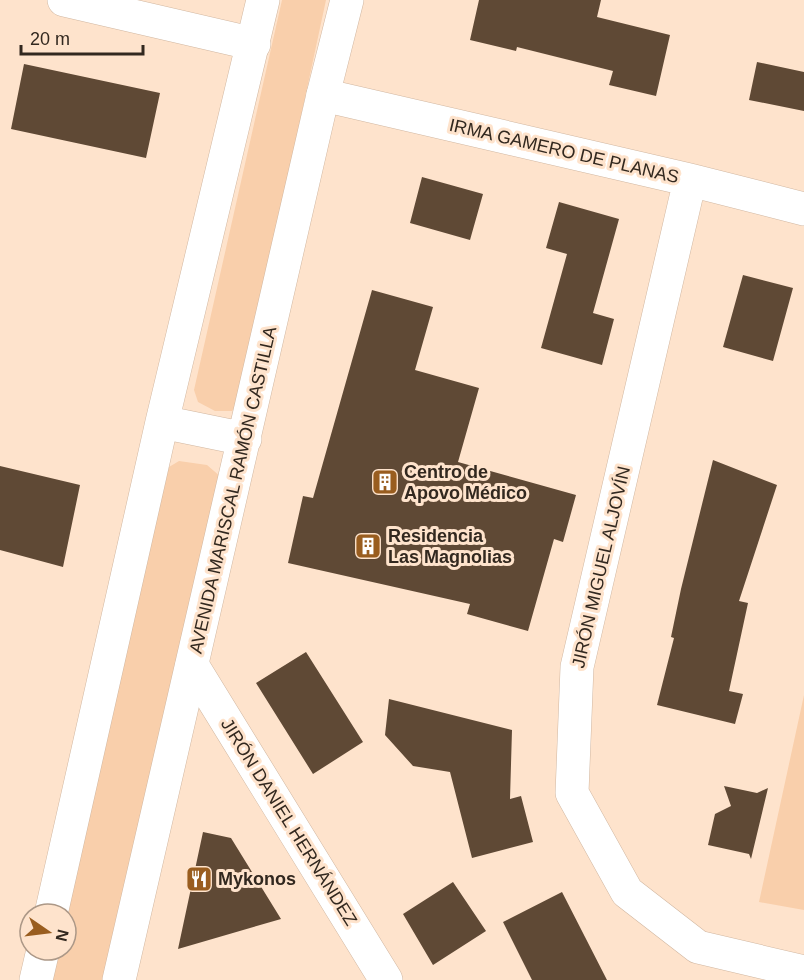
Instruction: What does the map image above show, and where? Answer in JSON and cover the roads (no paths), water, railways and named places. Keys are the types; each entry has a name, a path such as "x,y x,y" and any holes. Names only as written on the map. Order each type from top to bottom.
{"main road":[{"path":"64,0 254,44"},
{"path":"54,902 162,422 263,0"},
{"name":"AVENIDA MARISCAL RAMÓN CASTILLA","path":"119,980 323,95 347,0"},
{"name":"IRMA GAMERO DE PLANAS","path":"323,95 690,180 804,209"},
{"name":"JIRÓN MIGUEL ALJOVÍN","path":"690,180 577,667 572,793 627,892 698,947 804,972"},
{"path":"162,422 245,439"},
{"name":"JIRÓN DANIEL HERNÁNDEZ","path":"192,665 386,980"},
{"path":"36,980 40,962"}],"place":[{"name":"Centro de Apovo Médico","path":"385,482"},
{"name":"Residencia Las Magnolias","path":"368,546"},
{"name":"Mykonos","path":"199,879"}]}
